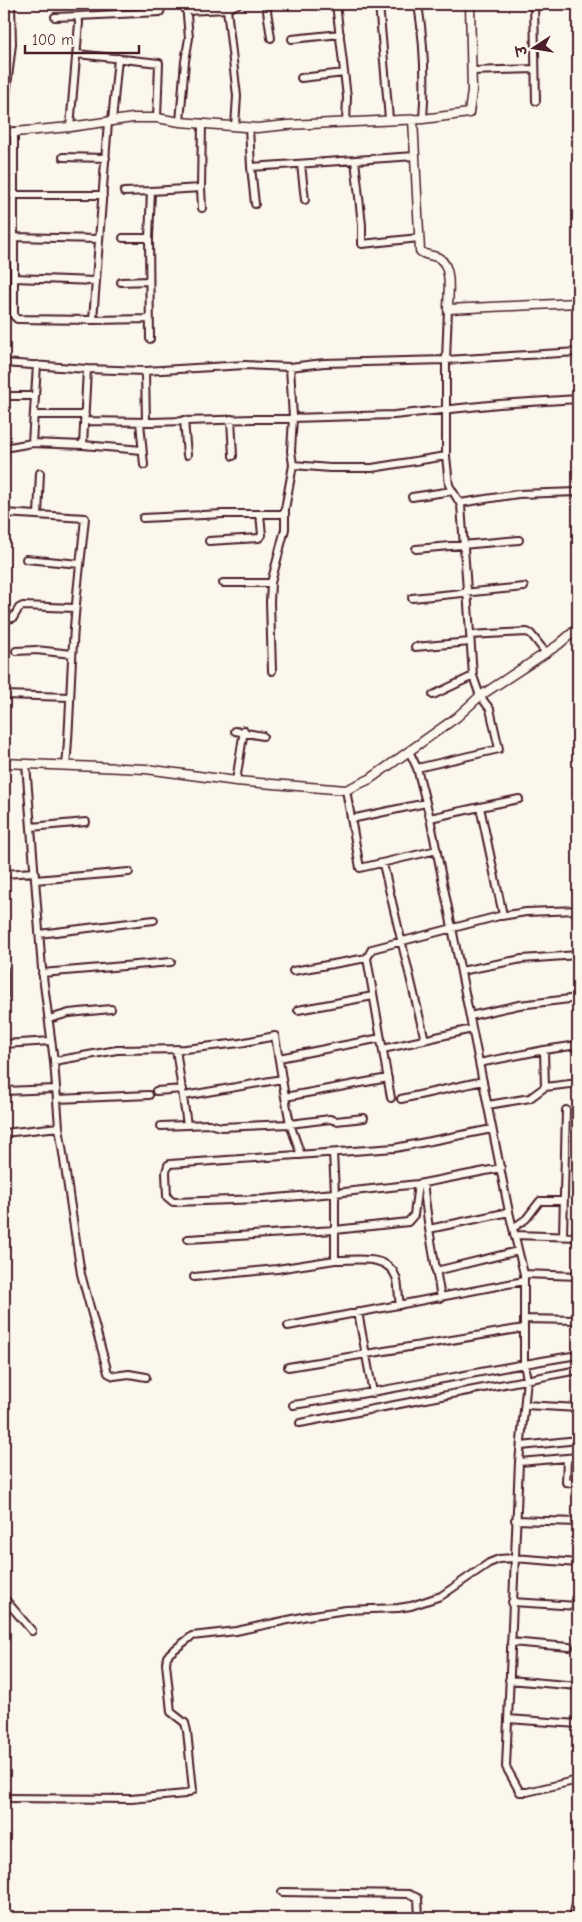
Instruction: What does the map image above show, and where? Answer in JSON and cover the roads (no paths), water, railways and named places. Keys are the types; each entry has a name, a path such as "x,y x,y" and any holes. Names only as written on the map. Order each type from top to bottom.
{"street":[{"path":"4,112 12,44 11,4"},
{"path":"55,17 160,12 163,4"},
{"path":"180,122 185,61 189,38 186,7 227,9 239,4"},
{"path":"266,4 271,38"},
{"path":"336,4 347,97 346,123"},
{"path":"379,4 389,119"},
{"path":"418,4 426,85 422,119"},
{"path":"4,133 70,127 133,118 157,118 180,122 249,127 346,123 389,119 422,119 469,112 472,91 470,4"},
{"path":"534,4 536,101"},
{"path":"227,9 237,96 235,126"},
{"path":"70,127 77,54 78,16"},
{"path":"4,17 12,17"},
{"path":"292,39 340,34"},
{"path":"77,54 159,63 157,118"},
{"path":"93,320 106,158 118,58"},
{"path":"472,71 535,69"},
{"path":"301,78 344,73"},
{"path":"414,119 420,251 424,255 437,257 444,262 448,272 446,456 449,485 460,503 473,676 480,696 490,709 499,749 417,768"},
{"path":"202,123 202,208"},
{"path":"249,127 255,204"},
{"path":"14,131 15,318 93,320 150,318"},
{"path":"251,167 415,156"},
{"path":"63,158 106,158"},
{"path":"355,160 362,225 362,244 419,238"},
{"path":"301,164 305,200"},
{"path":"124,192 201,188"},
{"path":"150,339 149,238 151,191"},
{"path":"13,195 103,196"},
{"path":"14,237 99,239"},
{"path":"123,238 149,238"},
{"path":"14,278 95,281"},
{"path":"121,282 149,282"},
{"path":"448,309 578,303"},
{"path":"4,363 145,371 245,365 290,367 578,352"},
{"path":"32,443 37,365"},
{"path":"272,670 271,583 285,529 285,514 292,465 293,418 290,367"},
{"path":"83,445 87,369"},
{"path":"144,465 142,450 145,371"},
{"path":"4,396 35,396"},
{"path":"34,415 143,422 293,418 394,415 578,399"},
{"path":"231,419 233,456"},
{"path":"184,420 187,455"},
{"path":"4,463 4,448 32,443 142,450"},
{"path":"292,465 330,468 372,468 446,456"},
{"path":"38,515 40,473"},
{"path":"412,497 452,491"},
{"path":"460,503 518,494 578,492"},
{"path":"4,513 85,518 75,608 70,728 66,766"},
{"path":"209,541 259,538 262,535 260,514"},
{"path":"143,518 285,514"},
{"path":"416,549 519,540"},
{"path":"26,559 80,564"},
{"path":"223,582 271,583"},
{"path":"412,598 524,587"},
{"path":"4,619 13,618 19,608 23,606 75,608"},
{"path":"4,763 146,768 236,780 346,790 370,779 457,717 480,696 546,653 578,628"},
{"path":"415,647 522,631 532,634 546,653"},
{"path":"16,651 36,650 72,654"},
{"path":"433,695 473,676"},
{"path":"4,695 70,697"},
{"path":"236,731 263,736"},
{"path":"236,780 243,731"},
{"path":"409,751 417,768 437,850 492,1129 524,1278 524,1364 527,1379 518,1462 506,1767 520,1792 578,1780"},
{"path":"26,764 42,973 52,1041 59,1127 81,1274 108,1373 114,1376 129,1374 146,1377"},
{"path":"346,790 360,868 437,850"},
{"path":"430,818 519,799"},
{"path":"351,819 426,803"},
{"path":"480,807 503,915 500,916"},
{"path":"32,827 86,822"},
{"path":"383,864 424,1040"},
{"path":"4,874 35,872"},
{"path":"35,880 129,872"},
{"path":"391,1098 367,958 372,949 500,916 526,912 578,910"},
{"path":"39,934 154,920"},
{"path":"461,971 522,959 578,955"},
{"path":"292,971 367,958"},
{"path":"42,973 171,962"},
{"path":"4,969 4,997"},
{"path":"298,1010 373,996"},
{"path":"470,1016 519,1005 578,998"},
{"path":"49,1019 68,1013 111,1009"},
{"path":"383,1049 472,1029"},
{"path":"54,1061 118,1050 176,1049 274,1036 290,1124 301,1155"},
{"path":"279,1058 381,1038"},
{"path":"4,1044 52,1041"},
{"path":"479,1062 578,1045"},
{"path":"176,1049 187,1125"},
{"path":"544,1050 545,1086"},
{"path":"285,1097 388,1078"},
{"path":"57,1098 183,1093 282,1079"},
{"path":"402,1099 483,1081"},
{"path":"488,1104 530,1098 545,1086 578,1083"},
{"path":"4,1091 56,1089"},
{"path":"563,1236 566,1110"},
{"path":"161,1126 209,1124 221,1127 364,1118"},
{"path":"4,1133 59,1127"},
{"path":"492,1129 396,1148 170,1164 166,1172 167,1197 173,1202 264,1199 335,1193 421,1184 501,1168"},
{"path":"333,1153 335,1260"},
{"path":"421,1184 441,1298"},
{"path":"188,1239 335,1230 408,1222 414,1215 421,1184"},
{"path":"513,1228 526,1219 540,1201 564,1201"},
{"path":"429,1229 509,1212"},
{"path":"514,1235 578,1237"},
{"path":"436,1270 518,1251"},
{"path":"194,1277 277,1269 335,1260 375,1260 386,1264 395,1276 400,1305"},
{"path":"288,1326 441,1298 524,1278 578,1276"},
{"path":"358,1312 373,1393"},
{"path":"524,1319 578,1320"},
{"path":"288,1366 524,1328"},
{"path":"293,1405 373,1393 578,1355"},
{"path":"300,1423 578,1370"},
{"path":"525,1405 578,1408"},
{"path":"521,1446 578,1440"},
{"path":"518,1462 578,1457"},
{"path":"567,1459 566,1482 578,1484"},
{"path":"516,1520 578,1522"},
{"path":"4,1798 131,1799 189,1793 193,1790 187,1731 185,1723 175,1716 170,1708 166,1663 170,1653 186,1638 199,1634 236,1631 346,1610 411,1606 441,1596 489,1563 499,1559 514,1558 578,1563"},
{"path":"4,1598 32,1631"},
{"path":"512,1602 578,1606"},
{"path":"511,1642 569,1647"},
{"path":"509,1680 578,1686"},
{"path":"508,1719 578,1724"},
{"path":"282,1892 409,1894 418,1898 419,1918"},
{"path":"572,1918 578,1894"}]}
